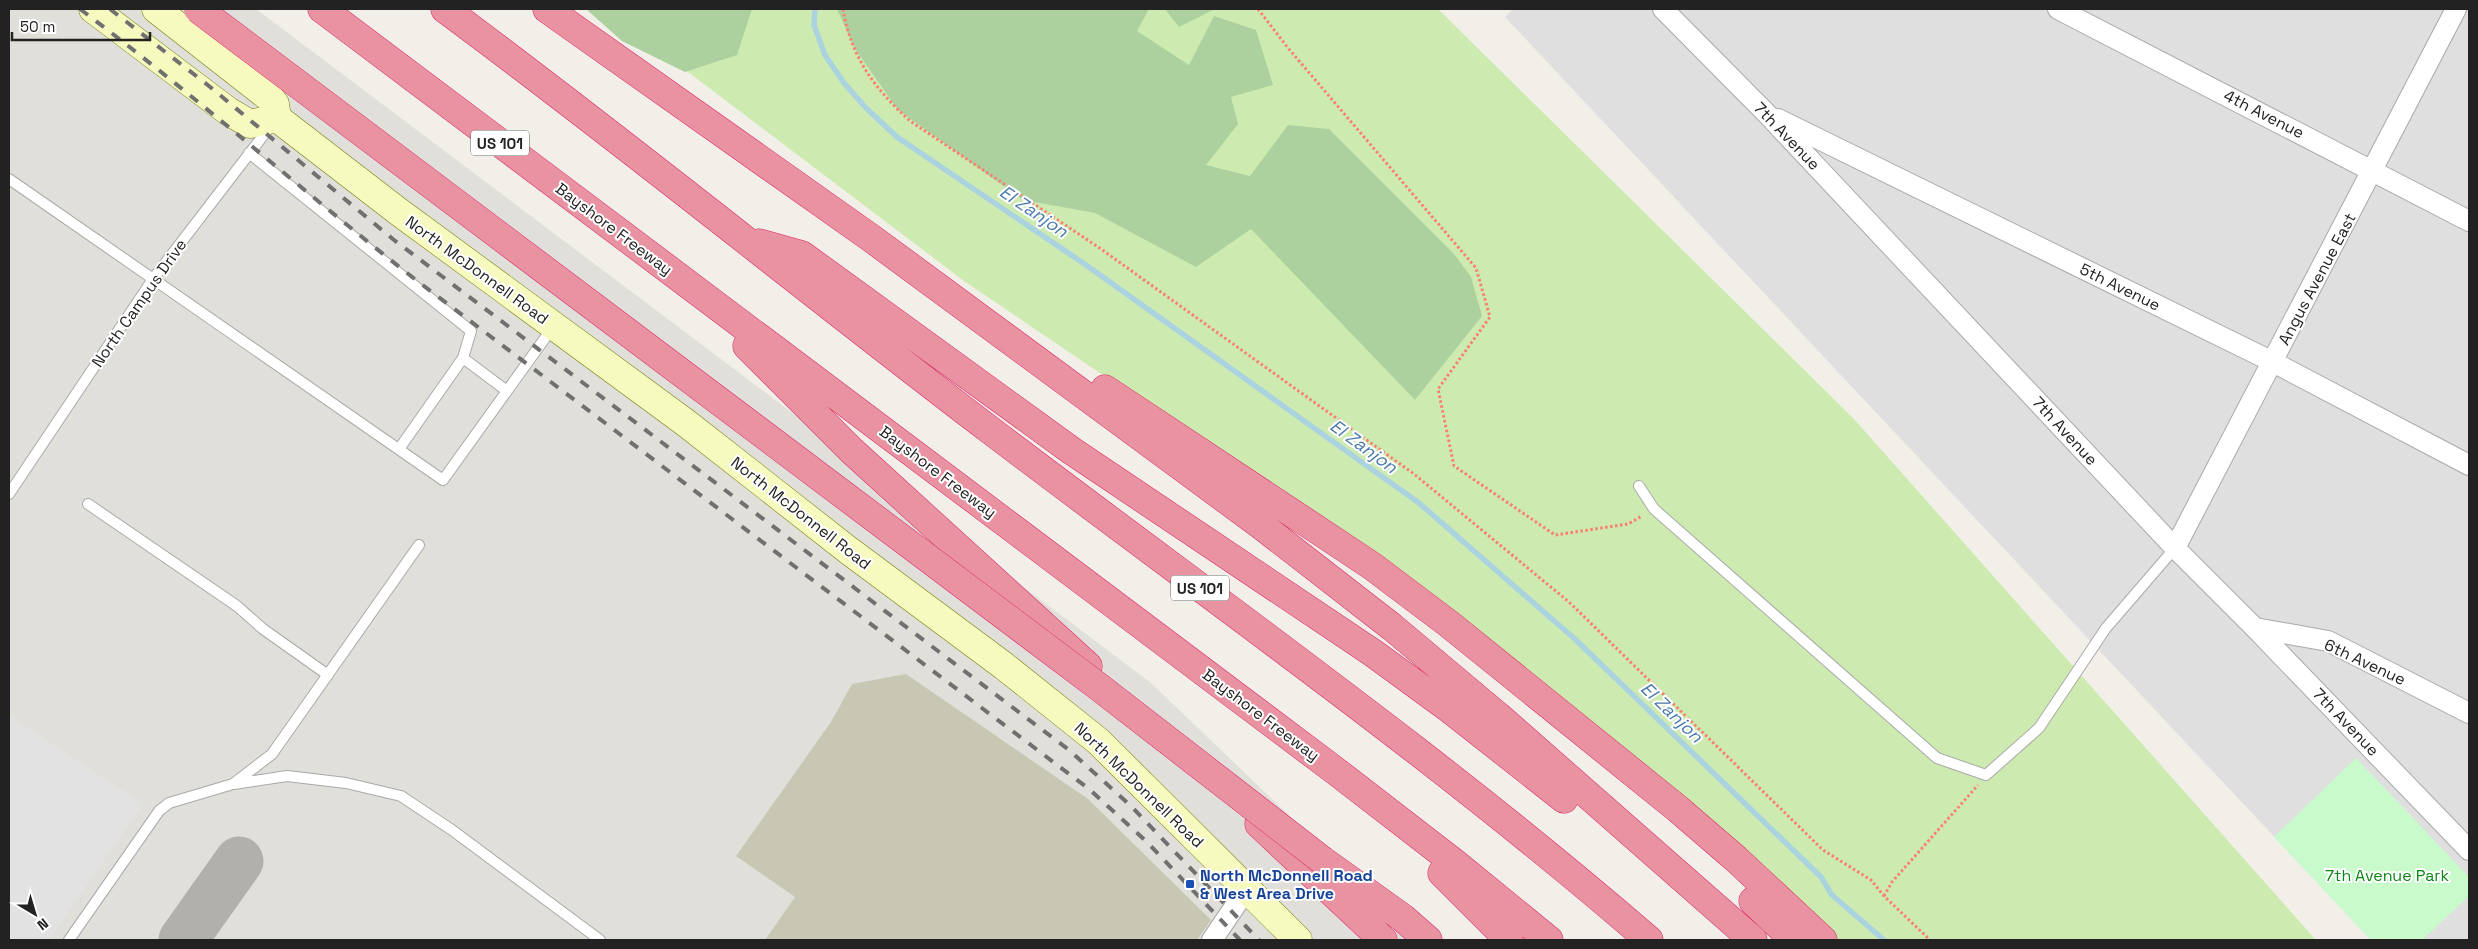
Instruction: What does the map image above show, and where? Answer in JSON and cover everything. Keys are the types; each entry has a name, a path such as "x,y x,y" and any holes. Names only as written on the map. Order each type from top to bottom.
{"highway":[{"path":"198,9 1100,687 1322,860 1403,918 1428,940"},
{"name":"Bayshore Freeway","path":"322,9 1362,792 1549,940"},
{"name":"US 101","path":"445,9 748,240 987,428 1480,800 1649,940"},
{"path":"547,9 871,238 1262,526 1392,627 1498,716 1753,940"},
{"path":"871,238 1372,566 1449,624 1678,810 1736,859 1823,940"},
{"path":"748,240 802,255 1072,451 1373,653 1545,783 1725,940"},
{"path":"679,278 851,450 1384,940"},
{"path":"1449,624 1517,684 1794,940"},
{"path":"1362,792 1509,940"},
{"path":"1322,860 1411,940"}],"street":[{"path":"92,9 228,111 250,124 277,118"},
{"name":"North McDonnell Road","path":"156,9 271,99 275,104 277,118 399,212 686,423 856,556 1004,666 1098,741 1298,940"},
{"name":"7th Avenue","path":"1662,9 1767,114 2175,548 2256,628 2469,850"},
{"name":"4th Avenue","path":"2058,9 2374,170 2469,221"},
{"name":"Angus Avenue East","path":"2175,548 2374,170 2456,9"},
{"name":"5th Avenue","path":"1767,114 2273,362 2469,465"},
{"name":"6th Avenue","path":"2256,628 2328,641 2469,713"},
{"path":"1212,940 1246,890"}],"lane":[{"name":"North Campus Drive","path":"9,494 153,279 277,118"},
{"path":"249,154 471,331 462,358 399,449"},
{"path":"9,179 443,480 554,326"},
{"path":"462,358 507,391"},
{"path":"1639,486 1654,509 1937,758 1986,775 2039,728 2106,628 2175,548"},
{"path":"88,504 237,606 263,629 328,675"},
{"path":"233,784 272,754 419,545"},
{"path":"69,940 159,810 169,803 233,784 287,776 346,782 401,796 452,830 600,940"}],"path":[{"path":"843,9 851,46 883,96 910,121 1101,249 1414,474 1569,602 1823,850 1871,880 1884,896 1930,940"},
{"path":"1258,9 1288,48 1476,268 1490,317 1438,389 1454,466 1555,535 1628,524 1654,509"},
{"path":"1884,896 1892,882 1986,775"}],"shaded area":[{"path":"9,9 256,9 1151,683 1419,940 9,940"},
{"path":"1513,9 2469,9 2469,940 2371,940 1505,17"},
{"path":"906,674 1088,799 1211,920 1197,940 765,940 795,897 736,856 831,722 852,684"},
{"path":"9,715 143,804 49,940 9,940"}],"green space":[{"path":"586,9 752,9 737,55 685,72 622,41"},
{"path":"605,9 1438,9 1854,419 2316,940 1806,940 1671,810 1367,554 964,281"},
{"path":"837,9 1149,9 1137,31 1189,65 1214,16 1256,30 1273,85 1231,97 1238,124 1206,165 1250,176 1288,125 1329,129 1454,254 1471,277 1482,316 1415,400 1251,229 1196,267 1095,213 1023,200 898,110 855,49"},
{"path":"1165,9 1215,9 1179,27"},
{"name":"7th Avenue Park","path":"2356,758 2469,877 2469,896 2422,940 2371,940 2274,837"}],"waterway":[{"name":"El Zanjon","path":"815,9 814,25 825,55 844,83 866,108 897,137 1086,265 1419,503 1576,640 1821,877 1832,895 1884,940"}],"taxiway":[{"path":"183,940 239,861"}],"railway":[{"path":"80,9 165,75 416,280 1089,789 1148,843 1240,940"},
{"path":"110,9 209,86 394,240 1069,750 1131,806 1259,940"}],"place":[{"name":"North McDonnell Road & West Area Drive","path":"1190,884"}]}
